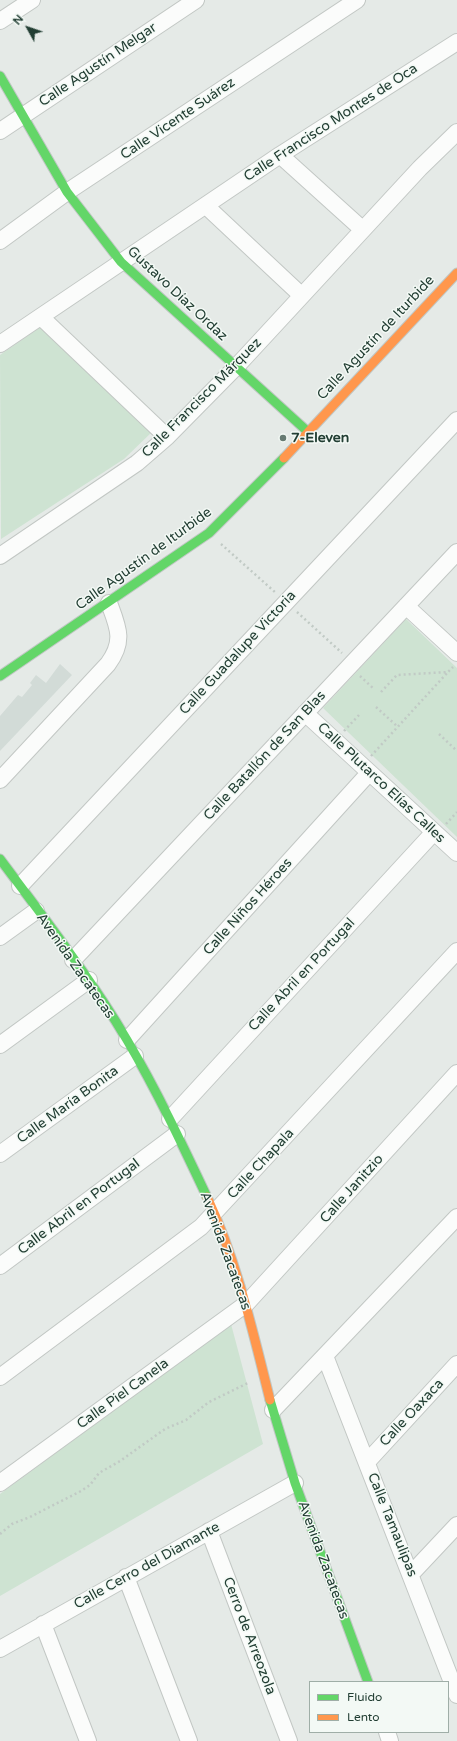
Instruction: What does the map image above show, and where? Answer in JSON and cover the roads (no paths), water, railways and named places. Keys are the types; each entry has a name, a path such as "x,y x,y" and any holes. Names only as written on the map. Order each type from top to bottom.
{"street":[{"path":"0,21 32,0"},
{"name":"Calle Agustín Melgar","path":"0,131 196,0"},
{"name":"Calle Vicente Suárez","path":"0,241 67,192 357,0"},
{"name":"Calle Francisco Montes de Oca","path":"0,344 280,155 457,42"},
{"name":"Gustavo Díaz Ordaz","path":"0,76 67,192 121,262 307,431"},
{"name":"Calle Francisco Márquez","path":"1,553 137,463 167,438 236,367 362,229 420,168 457,132"},
{"path":"280,155 362,229"},
{"path":"206,206 301,295"},
{"name":"Calle Agustín de Iturbide","path":"0,676 109,603 209,533 256,488 307,431 457,274"},
{"path":"41,317 167,438"},
{"name":"Calle Guadalupe Victoria","path":"20,886 457,420"},
{"name":"Calle Batallón de San Blas","path":"73,960 457,552"},
{"path":"0,780 108,664 115,654 119,643 119,629 109,603"},
{"path":"406,606 457,653"},
{"name":"Calle Plutarco Elías Calles","path":"305,713 369,773 439,829 457,853"},
{"name":"Calle Niños Héroes","path":"127,1040 369,773"},
{"name":"Calle Abril en Portugal","path":"170,1119 439,829"},
{"name":"Avenida Zacatecas","path":"0,859 36,911 88,980 127,1040 170,1119 215,1214 246,1304 273,1410 295,1484 368,1681"},
{"path":"0,937 36,911"},
{"name":"Calle Chapala","path":"0,1377 189,1237 215,1214 457,951"},
{"path":"0,1045 88,980"},
{"name":"Calle María Bonita","path":"0,1154 135,1056"},
{"name":"Calle Janitzio","path":"246,1304 457,1073"},
{"name":"Calle Abril en Portugal","path":"0,1266 177,1134"},
{"path":"273,1410 457,1217"},
{"name":"Calle Piel Canela","path":"0,1483 246,1304"},
{"name":"Calle Tamaulipas","path":"325,1356 412,1574 457,1694"},
{"name":"Calle Oaxaca","path":"367,1462 457,1364"},
{"name":"Calle Cerro del Diamante","path":"0,1649 126,1577 295,1484"},
{"path":"412,1574 457,1525"},
{"name":"Cerro de Arreozola","path":"209,1531 288,1741"},
{"path":"126,1577 188,1741"},
{"path":"43,1624 88,1741"}],"place":[{"name":"7-Eleven","path":"283,438"}]}
